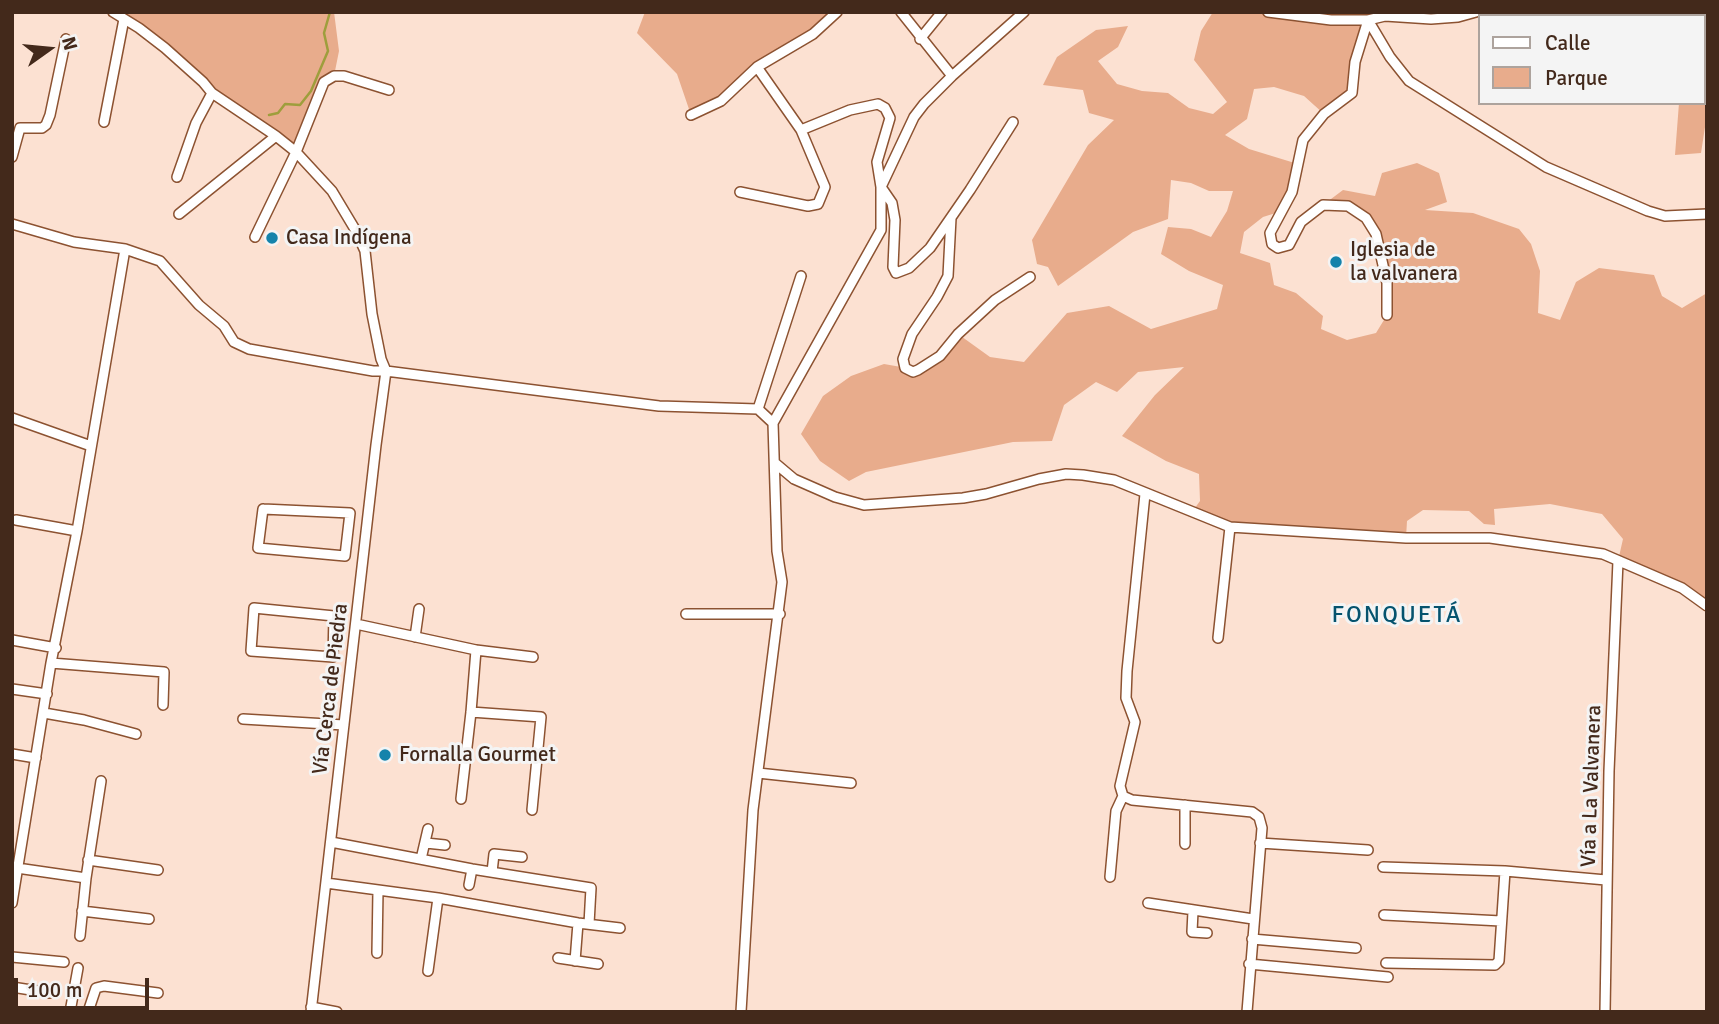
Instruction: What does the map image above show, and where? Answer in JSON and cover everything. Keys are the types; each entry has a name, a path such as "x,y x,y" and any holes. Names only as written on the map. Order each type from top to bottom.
{"street":[{"path":"113,12 165,48 212,93 296,152 332,191 365,251 372,314 386,371"},
{"path":"691,115 721,101 757,67 813,34 837,12"},
{"path":"901,12 920,39 953,76"},
{"path":"920,39 942,12"},
{"path":"881,187 914,117 924,104 1024,12"},
{"path":"1268,12 1331,20 1368,20 1385,16 1431,19 1458,17 1476,12"},
{"path":"104,121 124,19"},
{"path":"1368,20 1390,57 1409,81 1546,167 1657,214 1707,214"},
{"path":"1368,20 1355,62 1352,93 1324,114 1303,140 1292,192 1270,233 1272,244 1278,248 1289,245 1301,222 1323,205 1348,206 1366,218 1377,234 1387,283 1387,315"},
{"path":"12,157 20,128 42,128 46,125 66,39"},
{"path":"740,192 808,206 818,204 825,187 801,130 757,67"},
{"path":"255,237 269,203 296,152 324,82 334,76 344,76 389,90"},
{"path":"177,177 196,123 212,93"},
{"path":"740,1012 753,810 782,582 777,551 773,423 881,230 881,187 877,162 890,118 885,108 878,104 850,110 801,130"},
{"path":"881,187 892,203 895,220 893,267 896,273 909,268 930,248 1013,121"},
{"path":"179,214 276,136"},
{"path":"952,215 948,276 912,334 903,359 905,368 913,372 940,356 958,334 995,300 1030,277"},
{"path":"12,225 74,242 125,249 160,261 199,305 224,326 234,342 249,349 373,372 386,371 659,406 758,409 773,423"},
{"path":"12,903 17,868 17,836 36,758 125,249"},
{"path":"758,409 802,276"},
{"name":"Vía Cerca de Piedra","path":"311,1009 386,371"},
{"path":"12,418 92,446"},
{"path":"775,463 794,479 835,497 864,505 963,498 1066,474 1114,480 1230,527 1406,538 1490,538 1603,554 1682,588 1707,606"},
{"path":"775,482 794,479"},
{"path":"1110,877 1116,811 1123,796 1120,786 1135,722 1126,698 1145,494"},
{"path":"263,509 349,513 347,534 345,556 258,548 263,509"},
{"path":"16,520 77,531"},
{"path":"1218,638 1230,527"},
{"path":"347,534 367,535"},
{"name":"Vía a La Valvanera","path":"1605,1012 1606,880 1618,561"},
{"path":"254,608 334,616 334,647 333,657 251,652 254,608"},
{"path":"415,637 418,609"},
{"path":"686,614 780,614"},
{"path":"356,624 475,650 533,657"},
{"path":"12,640 55,648"},
{"path":"334,647 353,648"},
{"path":"461,799 475,650"},
{"path":"51,663 164,672 163,705"},
{"path":"12,689 47,694"},
{"path":"471,712 541,717 532,810"},
{"path":"44,713 136,734"},
{"path":"243,719 344,725"},
{"path":"12,754 36,758"},
{"path":"758,773 851,783"},
{"path":"80,936 88,860 101,781"},
{"path":"1123,796 1132,800 1252,812 1259,817 1262,828 1247,1012"},
{"path":"1185,805 1185,844"},
{"path":"421,859 428,829"},
{"path":"331,842 591,888 589,924"},
{"path":"426,843 445,845"},
{"path":"1260,843 1368,850"},
{"path":"492,872 494,854 522,857"},
{"path":"88,860 158,870"},
{"path":"1383,866 1505,871 1606,880"},
{"path":"17,868 86,878"},
{"path":"469,885 472,869"},
{"path":"1386,963 1495,965 1501,957 1505,871"},
{"path":"326,883 438,898 620,928"},
{"path":"377,953 378,890"},
{"path":"428,971 438,898"},
{"path":"1148,903 1253,919"},
{"path":"82,911 149,919"},
{"path":"1193,911 1192,932 1207,933"},
{"path":"1384,915 1501,922"},
{"path":"575,961 578,923"},
{"path":"1252,939 1356,948"},
{"path":"12,957 64,962"},
{"path":"558,958 598,964"},
{"path":"1250,964 1388,977"},
{"path":"70,1012 78,968"},
{"path":"88,1012 96,989 104,986 158,993"},
{"path":"12,987 50,993"},
{"path":"311,1009 337,1012"}],"green space":[{"path":"113,12 334,12 339,51 334,76 324,82 296,152"},
{"path":"645,12 837,12 778,54 721,101 691,115 677,74 637,33"},
{"path":"1213,12 1268,12 1368,20 1352,93 1324,114 1304,96 1274,87 1254,89 1247,119 1225,135 1249,149 1298,164 1282,211 1263,217 1244,232 1240,253 1270,263 1274,285 1296,293 1323,316 1321,329 1347,340 1376,333 1387,315 1376,234 1348,206 1323,205 1343,190 1375,196 1382,173 1417,163 1439,173 1447,202 1425,210 1473,213 1519,229 1531,244 1540,271 1538,313 1560,320 1576,282 1599,268 1654,275 1662,296 1682,308 1707,293 1707,606 1682,588 1618,561 1623,539 1602,514 1550,504 1494,509 1495,525 1484,524 1469,511 1423,510 1407,521 1406,538 1230,527 1192,512 1200,501 1199,474 1166,461 1122,436 1155,395 1184,367 1138,372 1117,392 1096,382 1064,405 1052,441 1013,442 866,472 849,481 820,461 801,434 823,396 851,376 884,364 918,370 958,334 990,357 1024,362 1067,313 1109,306 1151,329 1217,309 1223,285 1189,271 1161,254 1168,227 1191,229 1211,237 1227,211 1233,191 1209,191 1191,183 1171,180 1168,219 1133,232 1058,286 1048,267 1037,264 1032,240 1088,145 1114,120 1089,113 1083,90 1043,85 1057,57 1096,30 1128,26 1118,47 1098,61 1117,84 1142,91 1168,93 1189,108 1213,114 1227,102 1194,60 1201,31"},
{"path":"1707,12 1707,114 1701,153 1675,155 1679,105 1705,105 1705,14 1690,14"}],"waterway":[{"path":"269,115 278,113 285,104 300,105 311,91 328,51 324,33 330,12"}],"place":[{"name":"Casa Indígena","path":"272,238"},
{"name":"Iglesia de la valvanera","path":"1336,262"},
{"name":"Fornalla Gourmet","path":"385,755"}],"district":[{"name":"FONQUETÁ","path":"1397,616"}]}
